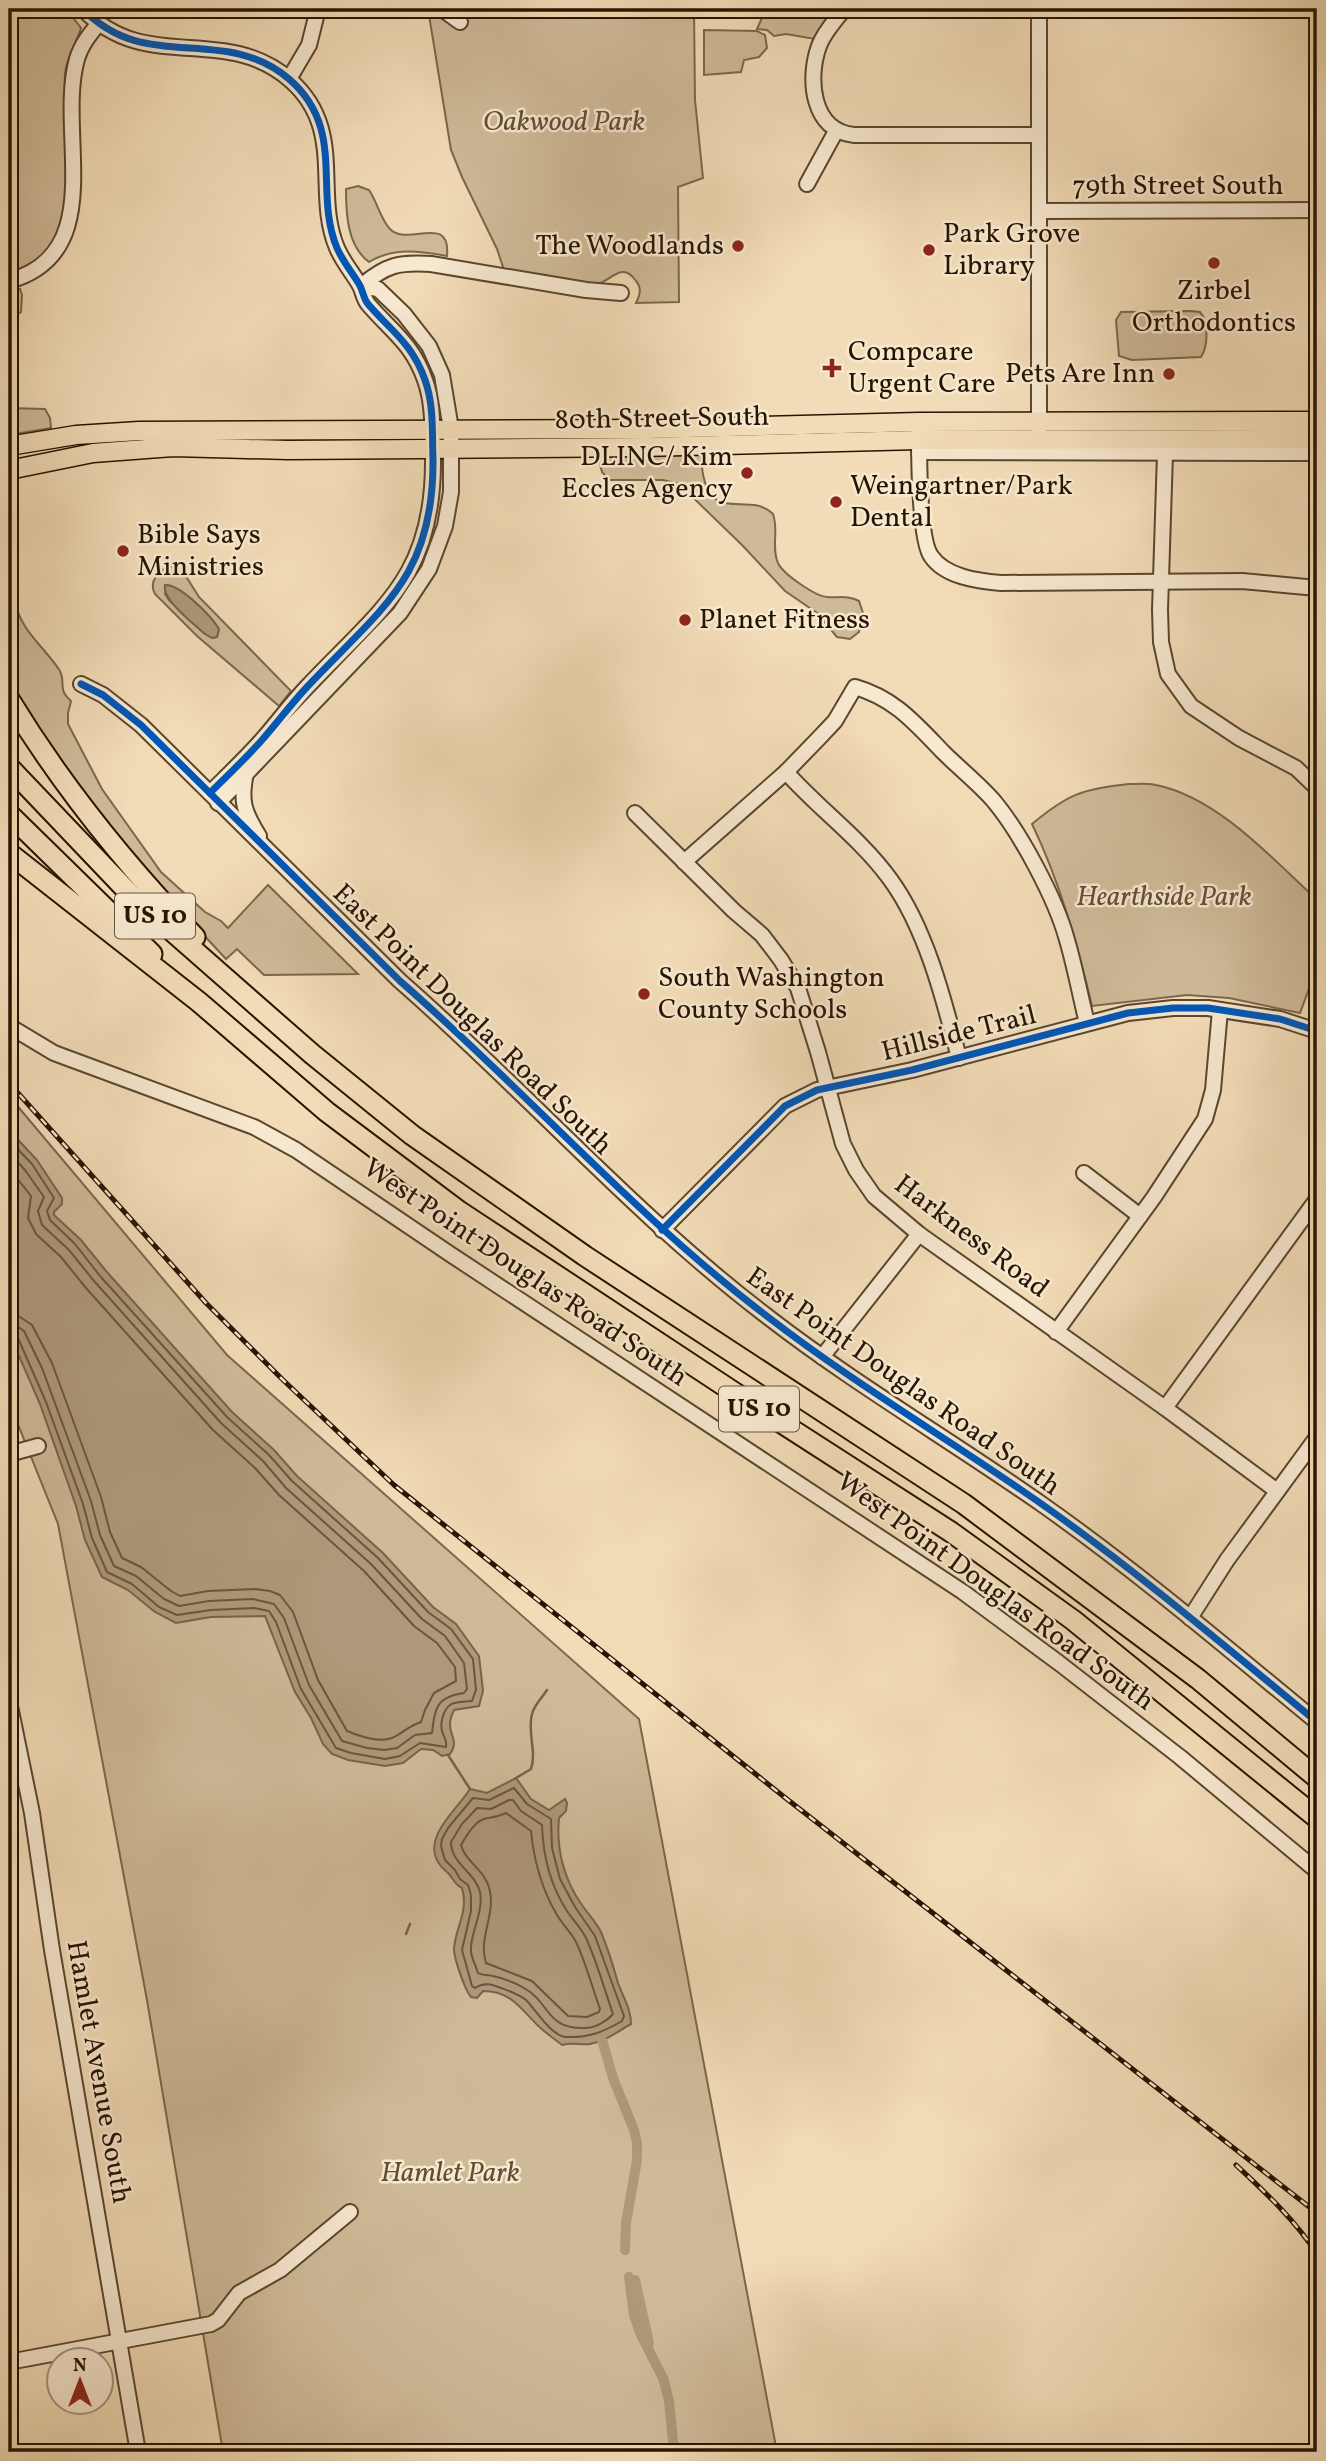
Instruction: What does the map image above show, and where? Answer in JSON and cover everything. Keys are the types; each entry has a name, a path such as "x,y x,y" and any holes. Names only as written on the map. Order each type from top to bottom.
{"highway":[{"path":"9,699 59,776 126,862 183,924 312,1054"},
{"name":"US 10","path":"9,767 132,896 312,1054 412,1135 500,1198 964,1504 1198,1679 1317,1778"},
{"name":"US 10","path":"9,814 199,1002 327,1112 459,1211 944,1528 1073,1620 1317,1818"},
{"path":"9,853 199,1002"}],"main road":[{"name":"80th Street South","path":"9,470 76,456 141,448 642,447 1317,421"},
{"name":"80th Street South","path":"9,446 76,435 125,432 648,429 919,438"},
{"name":"80th Street South","path":"1039,431 1317,439"}],"street":[{"path":"83,9 122,37 147,45 244,54 267,64 289,79 310,106 321,130 327,155 331,232 343,261 360,286 378,289 410,320 429,346 446,391 442,430 432,448 433,486 428,524 418,554 405,579 375,617 303,691 214,798"},
{"path":"289,79 309,45 318,9"},
{"path":"442,9 460,22"},
{"path":"844,9 821,42 815,63 816,105 826,122 836,131 854,135 1039,135"},
{"path":"1039,9 1039,431"},
{"path":"9,281 30,273 45,262 59,246 69,224 72,204 74,71 83,44 99,23"},
{"path":"807,184 836,131"},
{"name":"79th Street South","path":"1039,211 1317,210"},
{"path":"360,286 387,267 411,263 621,293"},
{"path":"214,798 246,774 400,613 421,583 435,557 448,513 451,492 451,448 442,430"},
{"path":"919,438 925,535 930,555 944,568 976,581 1242,581 1317,588"},
{"name":"80th Street South","path":"919,438 1165,454 1317,453"},
{"path":"1165,454 1160,610 1168,674 1191,706 1239,738 1296,768 1317,788"},
{"name":"East Point Douglas Road South","path":"81,684 99,692 124,710 662,1230 767,1317 822,1357 1043,1505 1152,1586 1316,1719"},
{"path":"684,862 786,772 835,721 855,687 890,701 916,724 992,800 1012,828 1049,891 1067,938 1087,1023"},
{"path":"786,772 861,846 891,880 927,952 944,999 959,1058"},
{"path":"246,774 242,794 244,808 271,854"},
{"name":"Harkness Road","path":"635,813 762,935 781,960 798,988 843,1144 856,1170 874,1196 919,1234 1165,1408 1277,1491"},
{"name":"Hillside Trail","path":"662,1230 785,1106 827,1087 959,1058 1128,1013 1173,1008 1220,1010 1280,1020 1317,1031"},
{"path":"1056,1332 1140,1216 1205,1119 1213,1090 1220,1010"},
{"name":"West Point Douglas Road South","path":"9,1026 54,1053 254,1127 296,1150 959,1590 1169,1748 1317,1871"},
{"path":"1084,1173 1140,1216"},
{"path":"1165,1408 1317,1199"},
{"path":"822,1357 919,1234"},
{"path":"1190,1618 1227,1560 1317,1437"},
{"path":"9,1454 38,1446"},
{"name":"Hamlet Avenue South","path":"9,1700 32,1813 52,1950 138,2452"},
{"path":"9,2362 211,2324 218,2320 239,2293 280,2270 350,2212"}],"green space":[{"path":"9,9 66,9 81,28 65,73 67,170 62,219 54,240 42,256 9,274"},
{"name":"Oakwood Park","path":"428,9 694,9 695,100 703,178 678,187 679,302 636,303 639,286 626,272 597,284 504,270 451,150"},
{"path":"766,9 835,9 815,39 786,34 774,36 767,30 757,29"},
{"path":"704,30 757,31 765,35 767,48 759,57 744,60 741,72 704,75"},
{"path":"358,186 369,190 384,222 391,230 408,235 436,233 442,236 446,243 447,256 397,252 369,262 356,247 347,218 346,189"},
{"path":"9,288 20,289 22,295 21,312 9,320"},
{"path":"1121,312 1200,312 1205,322 1206,341 1201,357 1132,360 1119,356 1116,320"},
{"path":"9,408 45,409 51,428 9,435"},
{"path":"701,455 704,479 710,493 718,501 763,507 773,514 776,557 786,573 822,596 847,597 859,601 863,613 859,632 850,639 837,637 817,613 785,591 679,484 663,480 609,480 602,472 598,457"},
{"path":"172,566 187,578 199,597 291,691 279,706 197,636 155,594 154,580","holes":["166,585 188,596 210,618 219,630 217,637 205,634 169,600 165,594"]},
{"path":"9,599 15,600 17,611 27,629 62,675 64,693 71,701 68,724 102,789 161,872 205,912 228,928 268,885 358,974 264,975 237,949 226,959 120,845 35,729 9,686"},
{"name":"Hearthside Park","path":"1129,784 1156,785 1201,802 1243,832 1317,900 1317,967 1300,1013 1229,998 1187,995 1092,1006 1067,914 1032,824 1066,799 1099,788"},
{"name":"Hamlet Park","path":"9,1096 227,1355 639,1719 777,2452 223,2452 147,2000 58,1524 9,1402"}],"water":[{"path":"165,585 187,595 202,609 219,629 217,637 212,638 205,634 180,611 168,598"},
{"path":"9,1130 37,1160 62,1198 62,1204 54,1215 81,1240 232,1412 274,1450 297,1476 383,1553 433,1607 456,1624 479,1656 483,1691 479,1706 454,1710 450,1725 454,1743 450,1754 442,1756 433,1750 421,1749 403,1763 385,1766 348,1760 332,1754 323,1744 295,1692 265,1616 211,1617 176,1623 155,1612 128,1590 102,1577 85,1540 76,1506 40,1404 9,1333"},
{"path":"516,1778 531,1799 549,1810 565,1799 567,1803 566,1811 559,1818 563,1864 570,1885 601,1932 631,2019 631,2024 596,2043 562,2045 511,1999 483,1991 477,1998 471,1997 458,1967 454,1949 464,1897 462,1888 441,1866 435,1855 437,1835 470,1789 487,1793"}],"waterway":[{"path":"516,1778 531,1769 532,1714 547,1690"},
{"path":"448,1755 470,1789"},
{"path":"406,1934 410,1924"},
{"path":"602,2040 637,2143 625,2250"},
{"path":"629,2277 634,2315 663,2378 669,2401 674,2452"},
{"path":"635,2280 649,2343"}],"railway":[{"path":"9,1083 206,1303 394,1485 783,1796 1317,2213"},
{"path":"1236,2165 1290,2218 1317,2254"}],"cycle path":[{"path":"83,9 107,29 132,40 238,54 264,63 289,79 307,98 318,118 323,139 330,226 337,248 360,286 366,302 414,356 430,399 433,459 431,500 424,534 413,563 380,612 210,793"},
{"path":"81,684 103,695 141,725 400,981 492,1065 626,1195 719,1278 835,1366 1009,1481 1078,1531 1182,1611 1317,1722"},
{"path":"662,1230 785,1106 817,1090 912,1070 1128,1013 1173,1008 1208,1008 1280,1019 1317,1031"}],"place":[{"name":"The Woodlands","path":"738,246"},
{"name":"Park Grove Library","path":"929,250"},
{"name":"Zirbel Orthodontics","path":"1214,263"},
{"name":"Compcare Urgent Care","path":"832,368"},
{"name":"Pets Are Inn","path":"1169,374"},
{"name":"DLINC/ Kim Eccles Agency","path":"747,473"},
{"name":"Weingartner/Park Dental","path":"836,502"},
{"name":"Bible Says Ministries","path":"123,551"},
{"name":"Planet Fitness","path":"685,620"},
{"name":"South Washington County Schools","path":"644,994"}]}
